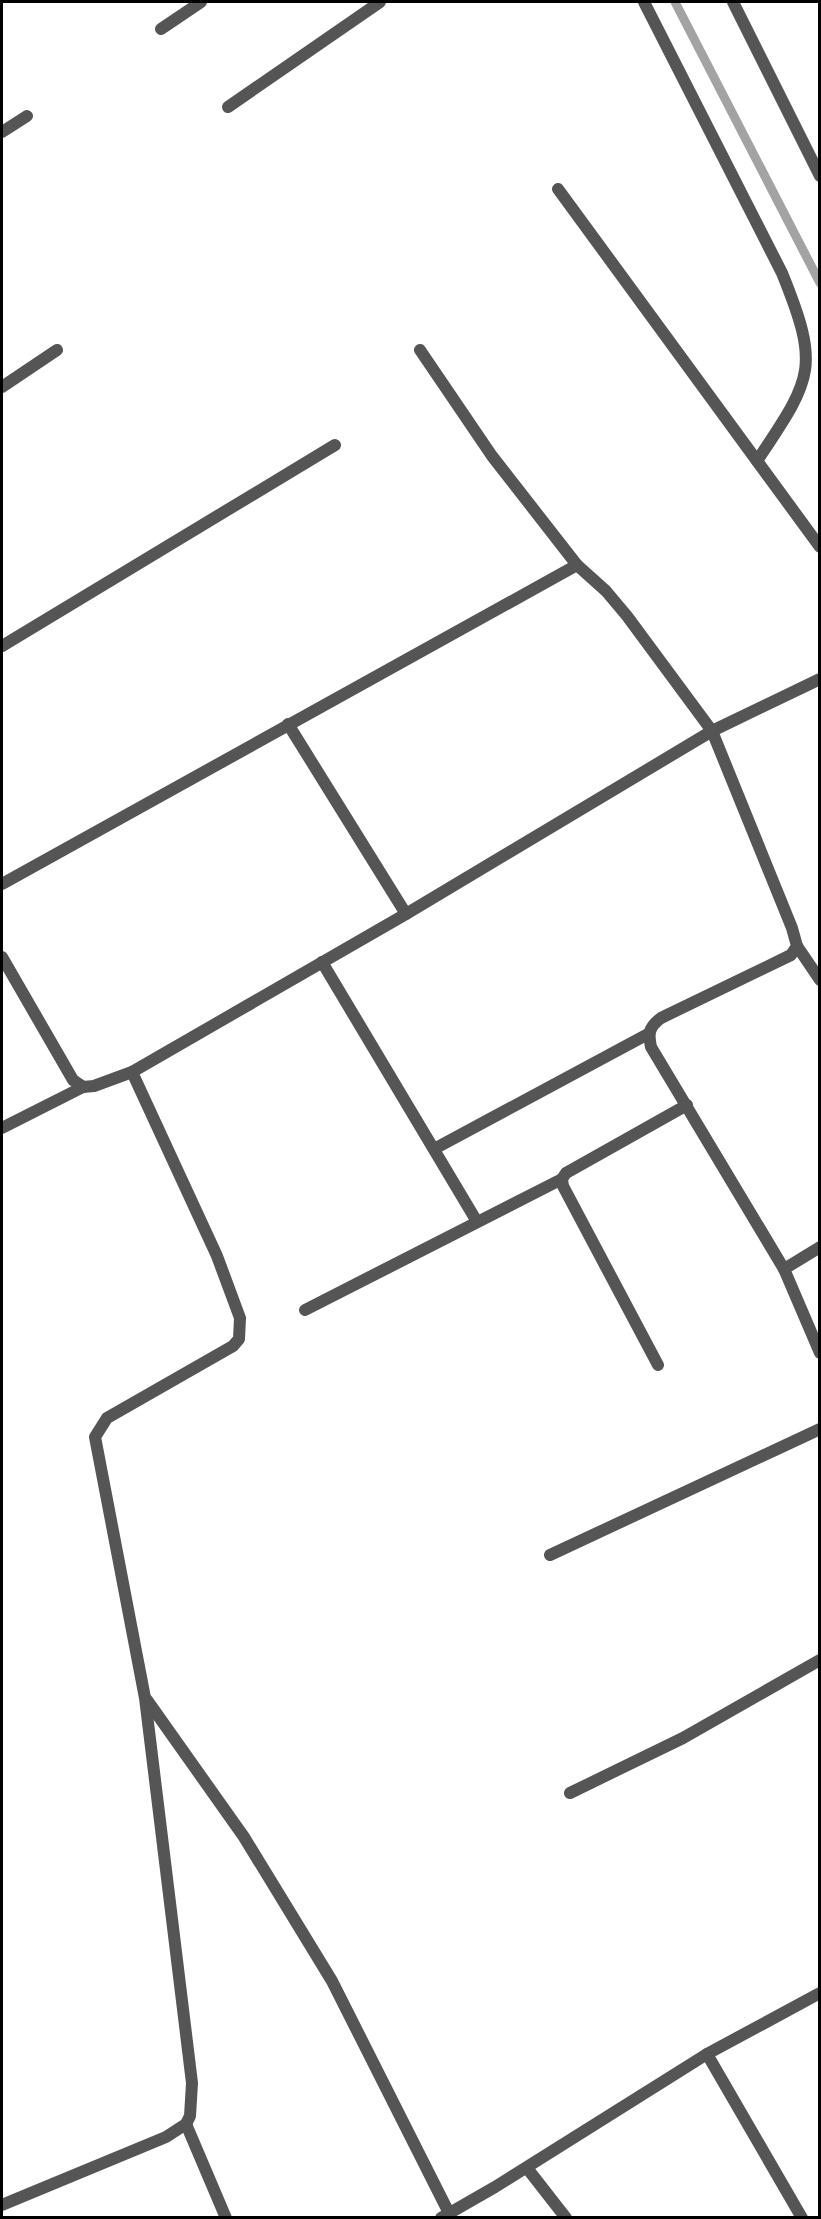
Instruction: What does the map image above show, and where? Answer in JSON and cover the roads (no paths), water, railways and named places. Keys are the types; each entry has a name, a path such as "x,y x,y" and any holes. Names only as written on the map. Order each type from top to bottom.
{"street":[{"path":"161,29 201,2"},
{"path":"228,107 380,2"},
{"path":"644,2 782,273 801,319 808,358 804,382 795,404 757,461"},
{"path":"733,2 819,176"},
{"path":"2,132 27,116"},
{"path":"558,189 819,548"},
{"path":"2,387 57,350"},
{"path":"420,350 492,456 577,565 606,591 627,616 712,731 792,928 797,946 819,980"},
{"path":"2,646 334,445"},
{"path":"2,884 577,565"},
{"path":"2,1128 83,1087 99,1085 132,1072 406,914 712,731 819,679"},
{"path":"288,724 406,914"},
{"path":"797,946 791,955 782,961 661,1018 652,1025 648,1034 651,1047 784,1269 819,1353"},
{"path":"2,957 73,1080 83,1087"},
{"path":"322,962 476,1221"},
{"path":"434,1149 648,1034"},
{"path":"2,2205 166,2137 186,2124 190,2116 192,2083 145,1698 95,1437 107,1419 233,1346 238,1339 240,1318 217,1256 132,1072"},
{"path":"305,1310 562,1179 566,1173 687,1106"},
{"path":"562,1179 563,1186 658,1365"},
{"path":"784,1269 819,1247"},
{"path":"550,1555 819,1429"},
{"path":"570,1793 682,1738 819,1660"},
{"path":"145,1698 244,1838 332,1981 445,2215 527,2168 707,2054 819,1993"},
{"path":"707,2054 802,2217"},
{"path":"186,2124 226,2217"},
{"path":"527,2168 566,2217"}],"waterway":[{"path":"675,2 820,283"}]}
